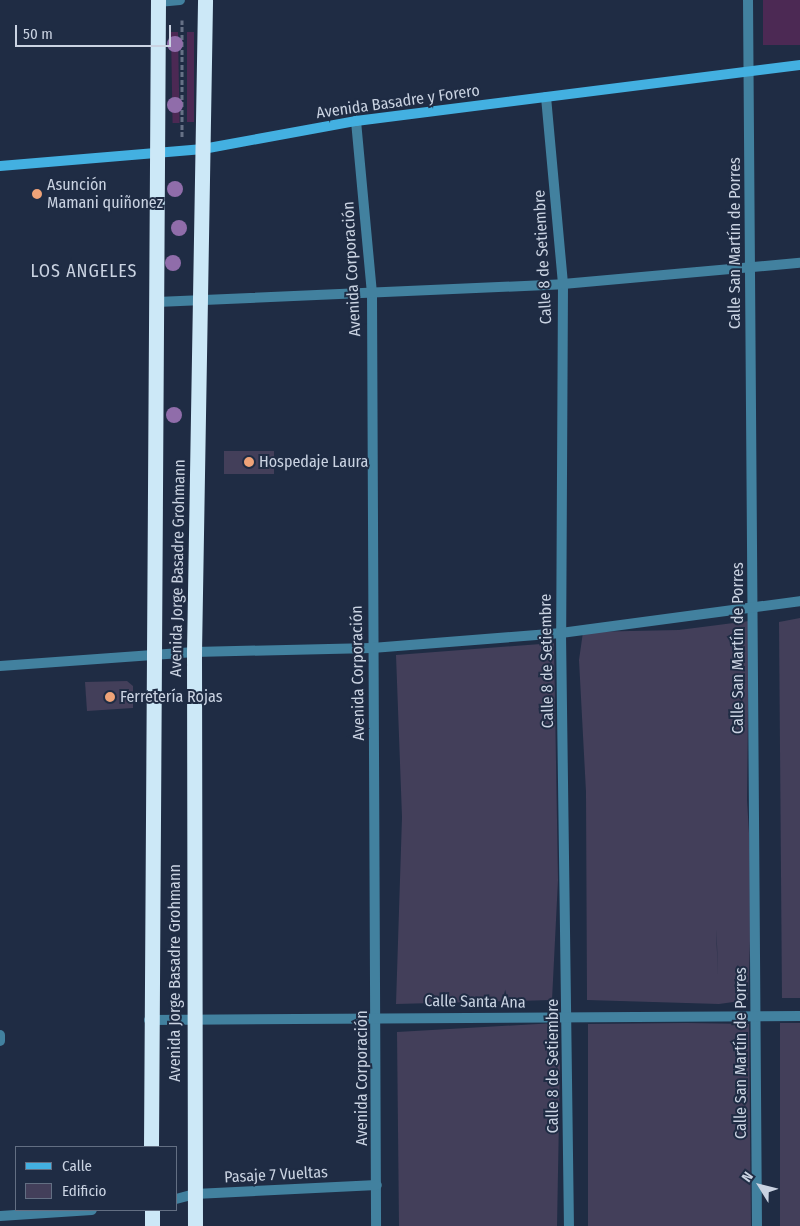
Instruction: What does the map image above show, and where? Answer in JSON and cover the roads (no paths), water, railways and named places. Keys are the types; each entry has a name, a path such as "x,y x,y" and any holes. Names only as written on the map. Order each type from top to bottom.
{"highway":[{"name":"Avenida Jorge Basadre Grohmann","path":"195,1226 192,1020 194,652 206,0"},
{"name":"Avenida Jorge Basadre Grohmann","path":"151,1146 149,1020 157,302 158,1"},
{"path":"152,1211 152,1226"}],"street":[{"path":"158,1 180,0"},
{"name":"Calle San Martín de Porres","path":"748,0 757,1226"},
{"name":"Avenida Basadre y Forero","path":"0,166 203,149 356,121 800,65"},
{"name":"Calle 8 de Setiembre","path":"546,97 563,284 560,633 568,1019 569,1226"},
{"name":"Avenida Corporación","path":"356,121 372,294 372,648 377,1016 376,1226"},
{"path":"157,302 372,294 563,284 800,263"},
{"path":"0,666 153,658 194,652 372,648 560,633 800,601"},
{"name":"Calle Santa Ana","path":"149,1020 377,1016 568,1019 800,1016"},
{"path":"0,1035 0,1041"},
{"name":"Pasaje 7 Vueltas","path":"178,1198 195,1194 377,1185"},
{"path":"0,1216 77,1211"}],"place":[{"name":"Asunción Mamani quiñonez","path":"37,194"},
{"name":"Hospedaje Laura","path":"249,462"},
{"name":"Ferretería Rojas","path":"110,697"}],"district":[{"name":"LOS ANGELES","path":"84,271"}]}
